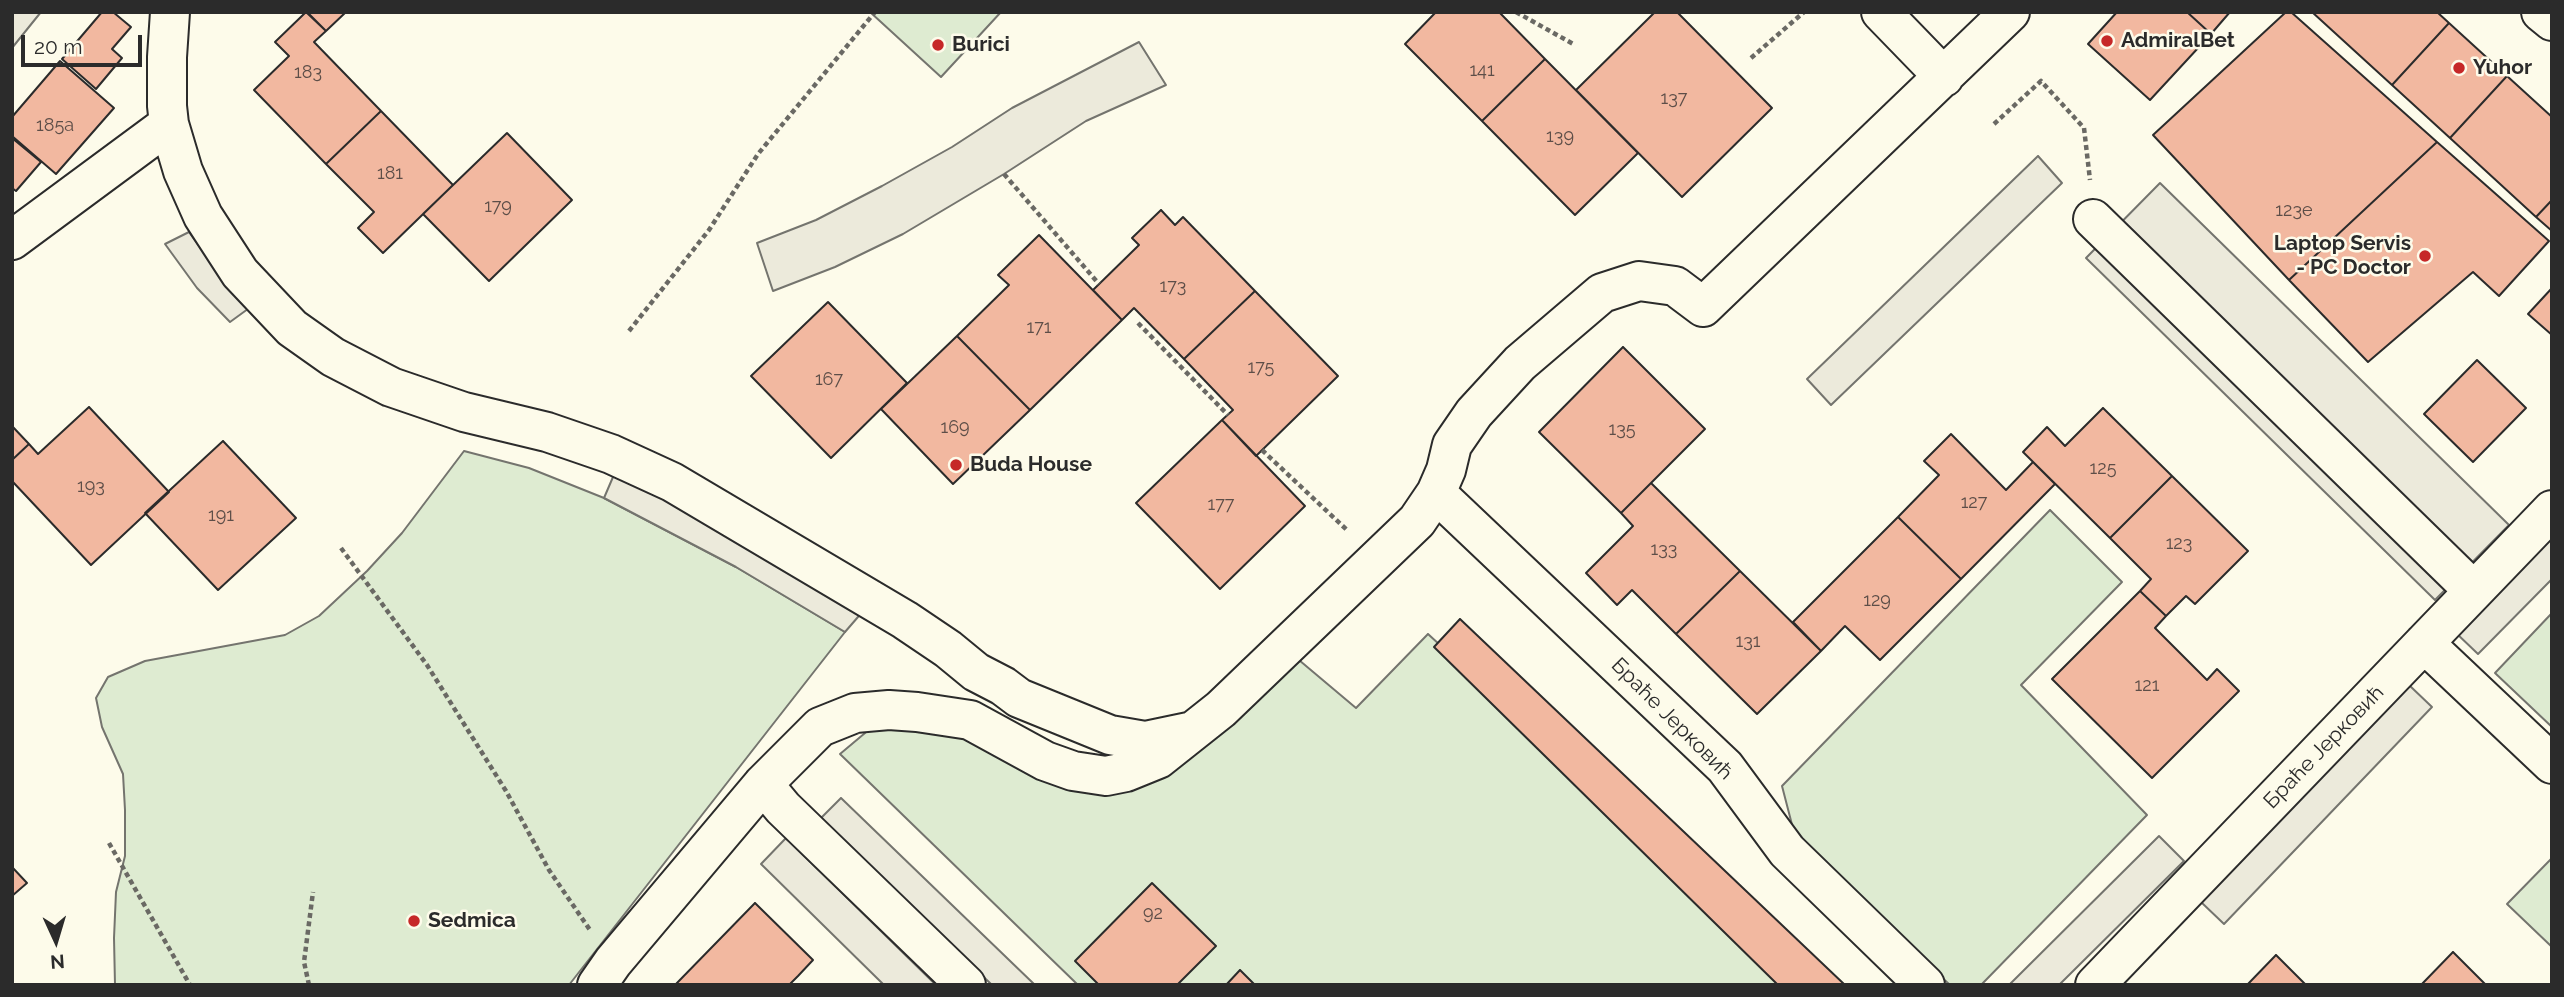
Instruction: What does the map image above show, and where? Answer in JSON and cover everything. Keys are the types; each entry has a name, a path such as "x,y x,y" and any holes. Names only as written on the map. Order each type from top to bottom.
{"street":[{"path":"170,12 166,57 169,124 183,171 203,216 240,273 292,328 333,357 391,387 464,412 547,432 611,454 672,482 905,620 976,672 1019,698 1060,716 1110,735 1145,741 1193,731"},
{"path":"1881,12 1944,77"},
{"path":"605,974 763,784 820,727 855,713 889,710 970,720 1045,761 1073,771 1106,776 1126,772 1158,759 1221,709 1417,521 1436,493 1446,470 1452,444 1474,413 1520,363 1602,293 1639,281 1675,286 1703,307 2010,12"},
{"path":"2541,12 2552,21"},
{"path":"12,240 169,124"},
{"path":"2093,219 2473,591"},
{"name":"Браће Јерковић","path":"1436,493 1725,767 1787,851 1925,985"},
{"name":"Браће Јерковић","path":"2095,985 2552,510"},
{"path":"2424,643 2552,764"},
{"path":"763,784 783,808 966,985"}],"path":[{"path":"629,331 709,230 758,154 875,12"},
{"path":"1516,12 1575,45"},
{"path":"1751,58 1804,12"},
{"path":"1994,124 2041,81 2084,128 2093,219"},
{"path":"1004,174 1099,284"},
{"path":"1138,323 1228,415"},
{"path":"1262,450 1379,560"},
{"path":"341,548 427,665 506,791 605,974"},
{"path":"109,843 190,985"},
{"path":"309,985 304,962 313,892"}],"green space":[{"name":"Burici","path":"870,12 1001,12 941,77"},
{"path":"464,451 529,468 604,498 736,567 845,632 569,985 115,985 116,892 125,856 125,810 123,774 102,727 96,698 108,677 145,661 285,635 319,616 367,571 402,533"},
{"path":"2050,510 2122,582 2021,685 2147,815 1981,985 1950,985 1797,844 1782,786"},
{"path":"2552,613 2552,727 2495,673"},
{"path":"1428,634 1590,783 1794,985 1078,985 840,754 871,728 988,729 1106,776 1293,655 1356,708"},
{"path":"2552,858 2552,947 2507,904"}],"shaded area":[{"path":"12,12 41,12 12,48"},
{"path":"1139,42 1166,85 1086,121 903,234 835,267 773,291 757,243 816,220 882,186 952,147 1012,108"},
{"path":"2038,156 2062,183 1831,405 1807,379"},
{"path":"2160,183 2509,525 2435,600 2086,258"},
{"path":"189,232 220,275 252,306 230,322 197,288 165,244"},
{"path":"616,470 864,610 845,632 736,567 604,498"},
{"path":"2552,534 2552,579 2478,654 2455,632"},
{"path":"2409,685 2432,707 2224,924 2201,902"},
{"path":"841,798 1035,985 992,985 820,819"},
{"path":"2159,836 2184,861 2059,985 2009,985"},
{"path":"786,838 936,985 884,985 761,864"}],"building":[{"path":"102,12 113,12 131,27 112,49 122,58 96,89 62,59"},
{"path":"306,12 326,31 314,42 381,111 326,164 254,90 289,56 275,42"},
{"path":"307,12 346,12 326,31"},
{"path":"1436,12 1499,12 1545,59 1482,121 1405,44"},
{"path":"1655,12 1677,12 1772,108 1682,197 1576,90"},
{"path":"2117,12 2187,12 2211,34 2150,100 2088,44"},
{"path":"2187,12 2230,12 2211,34"},
{"path":"2286,12 2291,12 2437,142 2289,280 2153,135"},
{"path":"2312,12 2437,12 2449,23 2392,85"},
{"path":"2449,23 2507,76 2450,138 2392,85"},
{"path":"1545,59 1638,153 1575,215 1482,121"},
{"path":"60,61 114,108 56,174 12,136 12,117"},
{"path":"2507,76 2552,117 2552,200 2536,217 2450,138"},
{"path":"381,111 453,185 383,253 358,228 374,212 326,164"},
{"path":"507,133 572,200 489,281 423,214"},
{"path":"12,138 41,162 16,191 12,188"},
{"name":"Laptop Servis - PC Doctor","path":"2437,142 2549,241 2499,296 2473,272 2368,362 2289,280"},
{"path":"2552,200 2552,231 2536,217"},
{"path":"1161,210 1175,225 1183,217 1255,291 1184,359 1134,308 1122,320 1093,290 1139,245 1132,238"},
{"path":"1039,235 1122,320 1030,410 957,336 1009,285 998,275"},
{"path":"2552,288 2552,335 2528,314"},
{"path":"1255,291 1338,376 1256,456 1222,420 1233,410 1184,359"},
{"path":"828,302 907,383 831,458 751,376"},
{"path":"957,336 1030,410 953,484 881,409"},
{"path":"1623,347 1705,429 1621,513 1539,432"},
{"path":"2477,360 2526,408 2473,462 2424,414"},
{"path":"89,407 169,492 91,565 12,481 12,460 29,444 38,454"},
{"path":"2103,408 2172,476 2110,538 2023,452 2047,427 2065,446"},
{"path":"1222,420 1305,506 1220,589 1136,503"},
{"path":"12,426 29,444 12,460"},
{"path":"1951,434 2006,490 2033,462 2055,484 1961,579 1898,517 1939,475 1924,461"},
{"path":"223,441 296,518 218,590 145,513"},
{"path":"2172,476 2248,551 2195,604 2186,596 2166,616 2140,591 2151,579 2110,538"},
{"path":"1651,483 1740,571 1676,634 1632,590 1617,605 1586,573 1633,526 1621,513"},
{"path":"1898,517 1961,579 1880,660 1845,626 1821,651 1793,622"},
{"path":"1740,571 1821,651 1757,714 1676,634"},
{"path":"2140,591 2166,616 2155,628 2207,680 2217,669 2239,691 2152,778 2052,679"},
{"path":"1460,619 1845,985 1778,985 1434,647"},
{"path":"12,867 27,883 12,896"},
{"path":"1152,883 1216,946 1177,985 1099,985 1075,961"},
{"path":"755,903 813,960 798,976 789,985 675,985"},
{"path":"2453,952 2486,985 2421,985"},
{"path":"2276,955 2306,985 2247,985"},
{"path":"1240,970 1255,985 1226,985"}],"place":[{"name":"AdmiralBet","path":"2107,41"},
{"name":"Burici","path":"938,45"},
{"name":"Yuhor","path":"2459,68"},
{"name":"Laptop Servis - PC Doctor","path":"2425,256"},
{"name":"Buda House","path":"956,465"},
{"name":"Sedmica","path":"414,921"}]}
